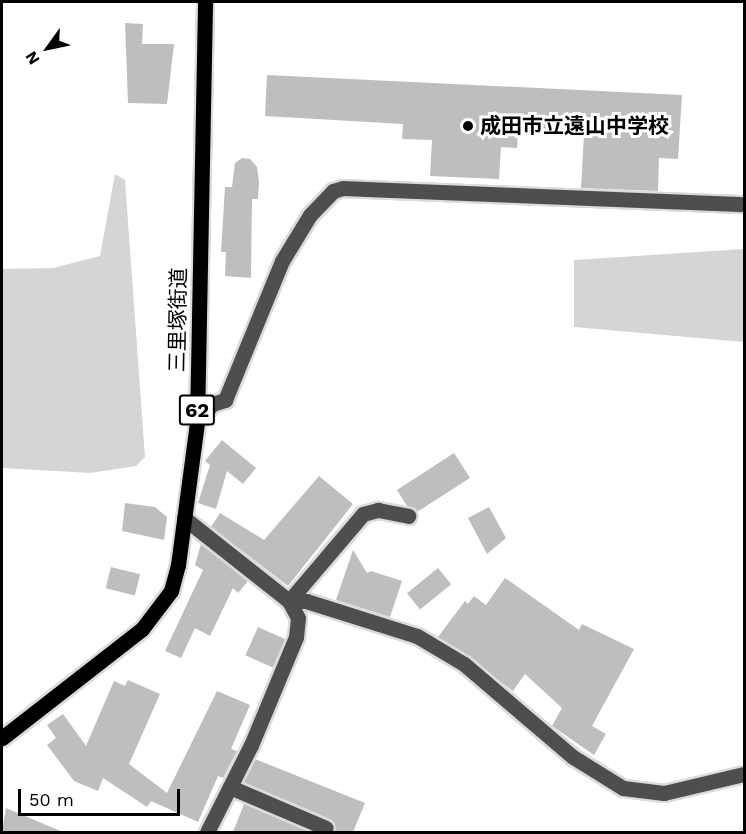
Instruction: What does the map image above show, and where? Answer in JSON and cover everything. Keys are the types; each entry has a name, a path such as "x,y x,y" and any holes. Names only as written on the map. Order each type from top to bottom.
{"main road":[{"name":"三里塚街道","path":"2,738 123,645 158,610 171,591 178,565 197,422 205,2"}],"street":[{"path":"197,422 212,404 225,400 282,261 310,215 333,191 343,188 744,204"},
{"path":"290,602 363,514 378,510 408,516"},
{"path":"184,518 290,602 298,618 296,637 230,787 207,832"},
{"path":"290,602 306,601 417,636 464,664 573,757 623,788 664,793 744,774"},
{"path":"230,787 326,828"}],"shaded area":[{"path":"115,174 125,180 145,457 136,466 90,473 2,468 2,269 53,268 100,256"},
{"path":"744,249 744,342 574,327 574,260"}],"building":[{"path":"125,23 143,24 142,44 174,44 167,104 128,103"},
{"path":"267,75 682,95 678,159 659,158 658,191 581,188 584,134 518,130 517,148 501,147 499,179 430,176 432,140 402,139 403,124 265,116"},
{"path":"242,158 250,159 257,167 259,182 258,199 252,199 251,278 225,276 226,252 221,252 225,187 232,187 235,163"},
{"path":"222,440 256,468 243,484 227,471 216,509 198,503 210,465 205,461"},
{"path":"454,453 470,478 417,512 407,506 397,490"},
{"path":"319,476 353,504 288,586 211,527 220,513 264,540"},
{"path":"125,503 155,507 167,517 164,540 122,531"},
{"path":"489,507 506,538 487,554 468,518"},
{"path":"201,544 248,581 238,593 233,588 210,636 195,628 181,658 165,651 203,570 195,565"},
{"path":"353,550 367,573 371,571 402,581 390,617 336,600"},
{"path":"111,567 140,574 135,596 106,588"},
{"path":"438,568 451,584 420,609 407,593"},
{"path":"505,578 579,630 582,624 634,649 592,726 606,734 594,755 552,726 562,708 525,674 513,691 438,637 465,601 468,604 474,596 486,605"},
{"path":"258,627 285,639 273,668 245,655"},
{"path":"128,680 160,694 129,764 167,793 217,691 250,705 231,749 237,751 223,778 218,776 198,822 151,801 147,807 103,778 98,791 74,781 47,745 56,738 47,725 63,714 86,746 114,681 125,686"},
{"path":"255,759 365,803 353,832 335,832 330,819 243,782"},
{"path":"244,804 312,832 233,832"},
{"path":"6,808 63,832 2,832"}],"place":[{"name":"成田市立遠山中学校","path":"468,126"}]}
